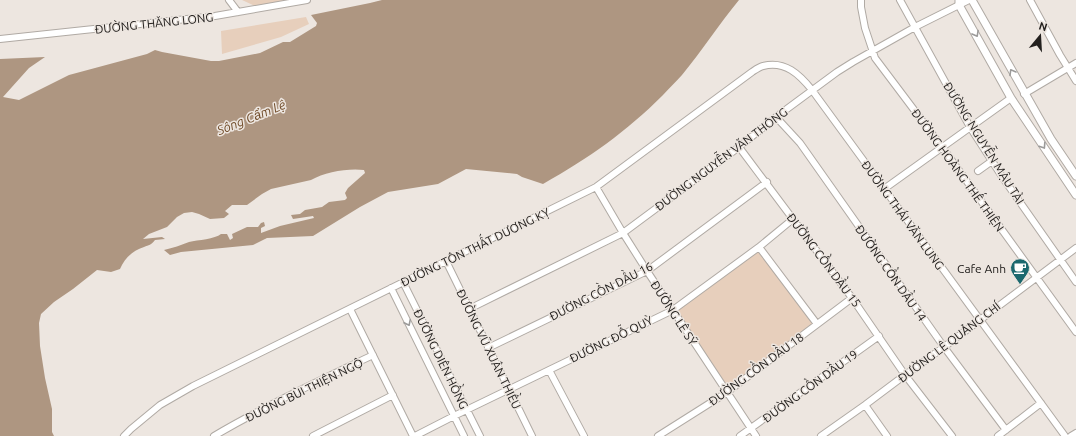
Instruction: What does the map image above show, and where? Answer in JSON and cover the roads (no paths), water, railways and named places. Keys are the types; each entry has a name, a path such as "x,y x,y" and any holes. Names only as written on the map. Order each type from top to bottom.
{"main road":[{"path":"970,0 1051,139 1076,176"},
{"path":"959,2 1011,98 1076,195"}],"street":[{"path":"229,0 238,12"},
{"name":"ĐƯỜNG THĂNG LONG","path":"0,39 215,16 307,0"},
{"name":"ĐƯỜNG HOÀNG THẾ THIỆN","path":"861,0 865,28 875,58 942,147 1076,332"},
{"name":"ĐƯỜNG NGUYỄN MẬU TÀI","path":"900,0 970,127 1076,282"},
{"name":"ĐƯỜNG NGUYỄN VĂN THÔNG","path":"469,309 623,233 837,72 959,2 970,0"},
{"path":"1030,0 1076,81"},
{"path":"1024,94 1076,63"},
{"name":"ĐƯỜNG TÔN THẤT DƯƠNG KỴ","path":"124,436 160,405 193,386 596,187 752,72 764,66 778,65 793,70 812,90"},
{"name":"ĐƯỜNG THÁI VĂN LUNG","path":"812,90 1065,436"},
{"path":"884,189 1011,98"},
{"name":"ĐƯỜNG CỒN DẦU 14","path":"776,117 800,143 944,347 1006,430"},
{"name":"ĐƯỜNG CỒN DẦU 15","path":"739,147 767,182 852,298 905,374 952,436"},
{"path":"978,171 992,161"},
{"name":"ĐƯỜNG CỒN DẦU 16","path":"488,348 646,271 767,182"},
{"name":"ĐƯỜNG LÊ SỸ","path":"596,187 646,271 756,436"},
{"name":"ĐƯỜNG ĐỖ QUỲ","path":"414,436 673,310 759,247 793,219"},
{"path":"759,247 817,324"},
{"name":"ĐƯỜNG LÊ QUẢNG CHÍ","path":"822,436 866,405 905,374 944,347 1076,248"},
{"name":"ĐƯỜNG VŨ XUÂN THIỀU","path":"446,261 532,436"},
{"name":"ĐƯỜNG DIÊN HỒNG","path":"403,282 480,436"},
{"name":"ĐƯỜNG DIÊN HỒNG","path":"390,288 464,436"},
{"name":"ĐƯỜNG CỒN DẦU 18","path":"658,436 726,392 852,298"},
{"path":"350,309 414,436"},
{"name":"ĐƯỜNG CỒN DẦU 19","path":"740,436 878,336"},
{"name":"ĐƯỜNG BÙI THIỆN NGỘ","path":"214,436 286,397 373,356"},
{"path":"549,370 584,436"},
{"path":"312,436 393,395"},
{"path":"998,436 1041,403"},
{"path":"866,405 887,436"},
{"path":"1071,436 1076,432"}],"water":[{"name":"Sông Cẩm Lệ","path":"382,0 739,0 724,18 697,57 663,95 621,133 576,164 543,184 517,174 466,169 438,184 388,192 360,207 313,236 267,238 253,245 181,252 170,255 164,250 189,242 215,237 221,234 227,234 230,240 233,238 232,234 247,227 258,227 264,222 265,226 261,228 261,233 280,226 314,218 313,216 293,219 291,215 300,214 305,210 322,207 329,202 345,200 347,198 345,193 348,188 365,173 364,170 337,171 311,180 271,189 247,205 232,205 225,211 229,214 224,218 210,219 192,212 184,213 177,217 167,227 149,234 143,239 162,237 165,239 155,240 150,245 132,253 124,261 120,269 111,272 97,270 54,302 41,314 39,323 40,346 52,409 52,432 54,436 0,436 0,59 45,57 29,68 3,97 19,100 69,75 147,54 155,50 211,61 219,61 260,53 283,42 290,42 316,26 317,23 311,15"}],"place":[{"name":"Cafe Anh","path":"1020,285"}]}
